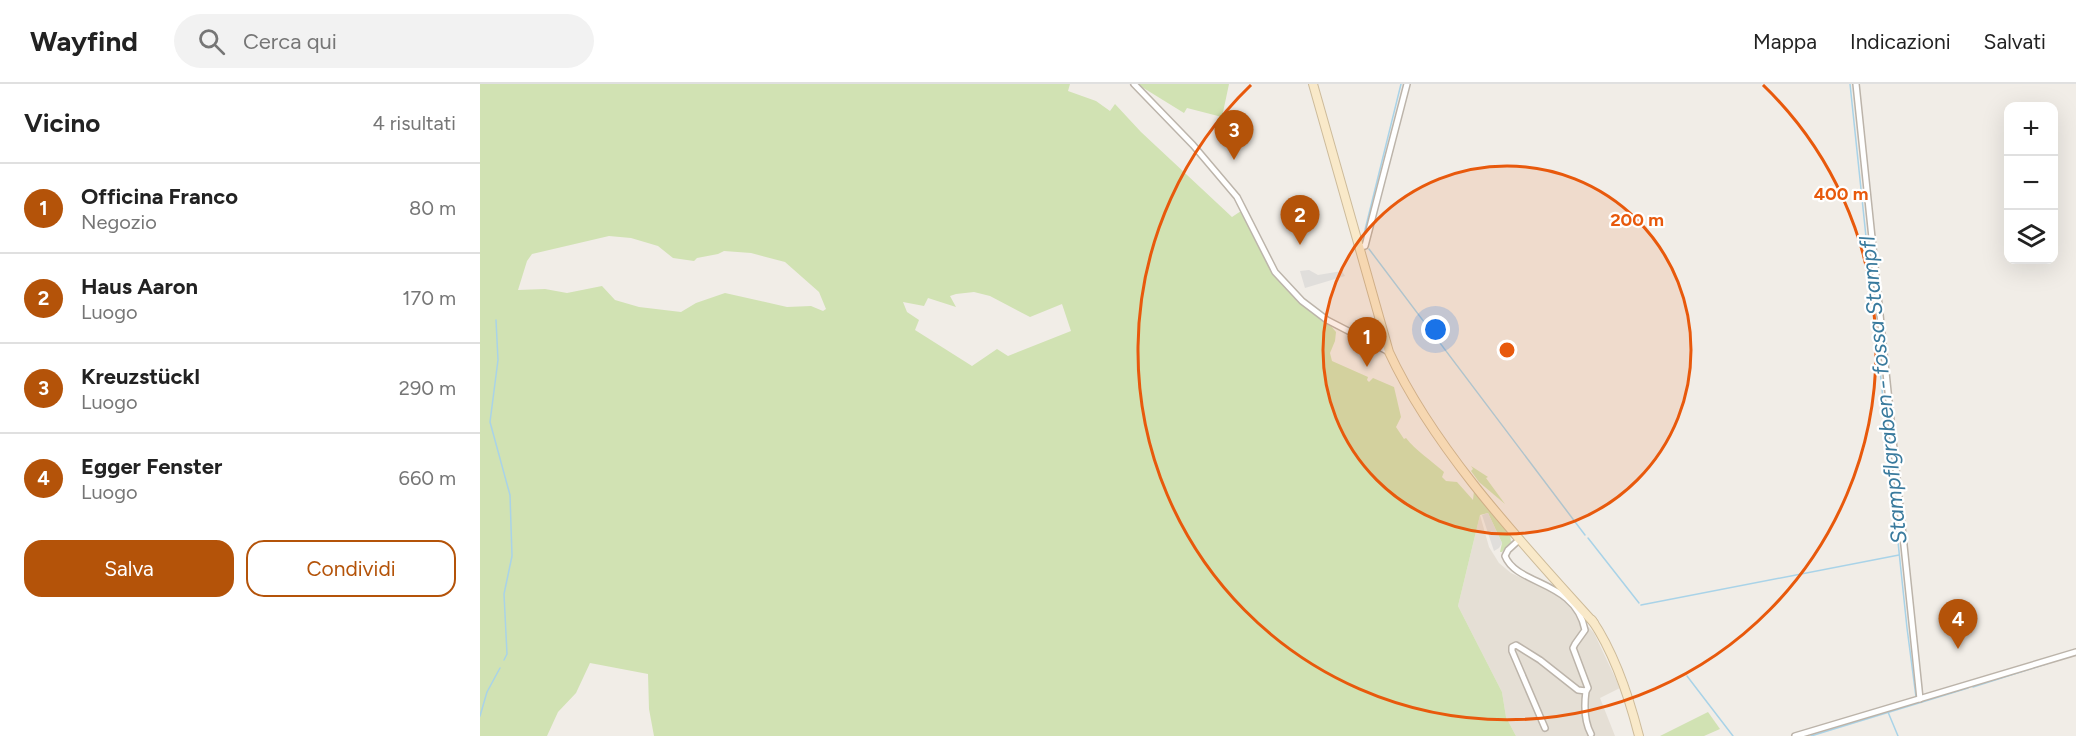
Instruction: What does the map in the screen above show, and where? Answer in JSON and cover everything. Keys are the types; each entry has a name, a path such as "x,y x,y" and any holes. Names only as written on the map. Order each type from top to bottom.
{"main road":[{"path":"1312,84 1389,352 1408,392 1472,481 1545,570 1594,623 1632,708 1639,736"}],"street":[{"path":"1134,84 1183,133 1237,197 1275,272 1302,301 1327,320 1389,352"},
{"path":"1359,248 1365,246 1407,84"},
{"path":"1856,84 1920,699"},
{"path":"1520,538 1504,556 1507,562 1512,568 1566,597 1573,604 1584,625 1584,634 1574,648 1588,688 1584,700 1586,721 1591,734"},
{"path":"1545,728 1512,647 1516,645 1540,660 1578,690 1586,691"},
{"path":"1795,736 2076,652"}],"shaded area":[{"path":"1309,270 1318,275 1342,271 1345,276 1305,288 1300,271"},
{"path":"1488,513 1502,543 1494,551 1482,515"},
{"path":"1480,515 1489,547 1499,563 1511,573 1558,595 1594,633 1620,688 1600,698 1615,736 1516,736 1506,717 1502,692 1458,606"}],"green space":[{"path":"480,84 1070,84 1068,91 1096,101 1110,111 1115,104 1141,132 1232,217 1241,211 1273,275 1300,302 1336,332 1330,353 1332,361 1368,377 1369,382 1373,378 1394,387 1401,417 1396,427 1404,439 1406,438 1444,472 1442,477 1446,481 1457,482 1473,500 1474,491 1510,534 1511,542 1500,552 1502,543 1488,513 1480,515 1458,606 1502,692 1506,717 1516,736 654,736 649,709 648,674 590,663 576,693 558,712 547,736 480,736","holes":["609,236 631,238 658,246 673,258 694,261 697,258 724,251 751,253 785,262 819,292 826,309 823,311 811,306 787,307 725,293 696,303 681,312 639,307 615,300 602,286 567,293 545,289 518,290 527,261 532,254","974,292 990,296 1030,317 1062,304 1071,331 1008,356 997,349 972,366 915,330 919,320 907,312 903,302 924,306 928,298 956,307 950,296"]},
{"path":"1137,84 1229,84 1222,117 1187,108 1184,113"},
{"path":"1471,466 1488,477 1486,478 1505,504 1479,482 1471,471 1473,469"},
{"path":"1708,712 1720,729 1704,736 1660,736"}],"waterway":[{"path":"1363,238 1401,84"},
{"name":"Stampflgraben - fossa Stampfl","path":"1850,84 1916,697"},
{"path":"1369,249 1585,535"},
{"path":"496,320 498,360 490,422 510,495 512,556 504,594 507,654 504,660"},
{"path":"1588,538 1639,603"},
{"path":"1641,605 1899,555"},
{"path":"1973,687 2049,663"},
{"path":"480,716 487,692 500,668"},
{"path":"1687,676 1733,736"},
{"path":"1811,736 1968,688"},
{"path":"1888,712 1898,736"}],"place":[{"name":"Kreuzstückl","path":"1234,160"},
{"name":"Haus Aaron","path":"1300,245"},
{"name":"Officina Franco","path":"1367,367"},
{"name":"Egger Fenster","path":"1958,649"}]}
